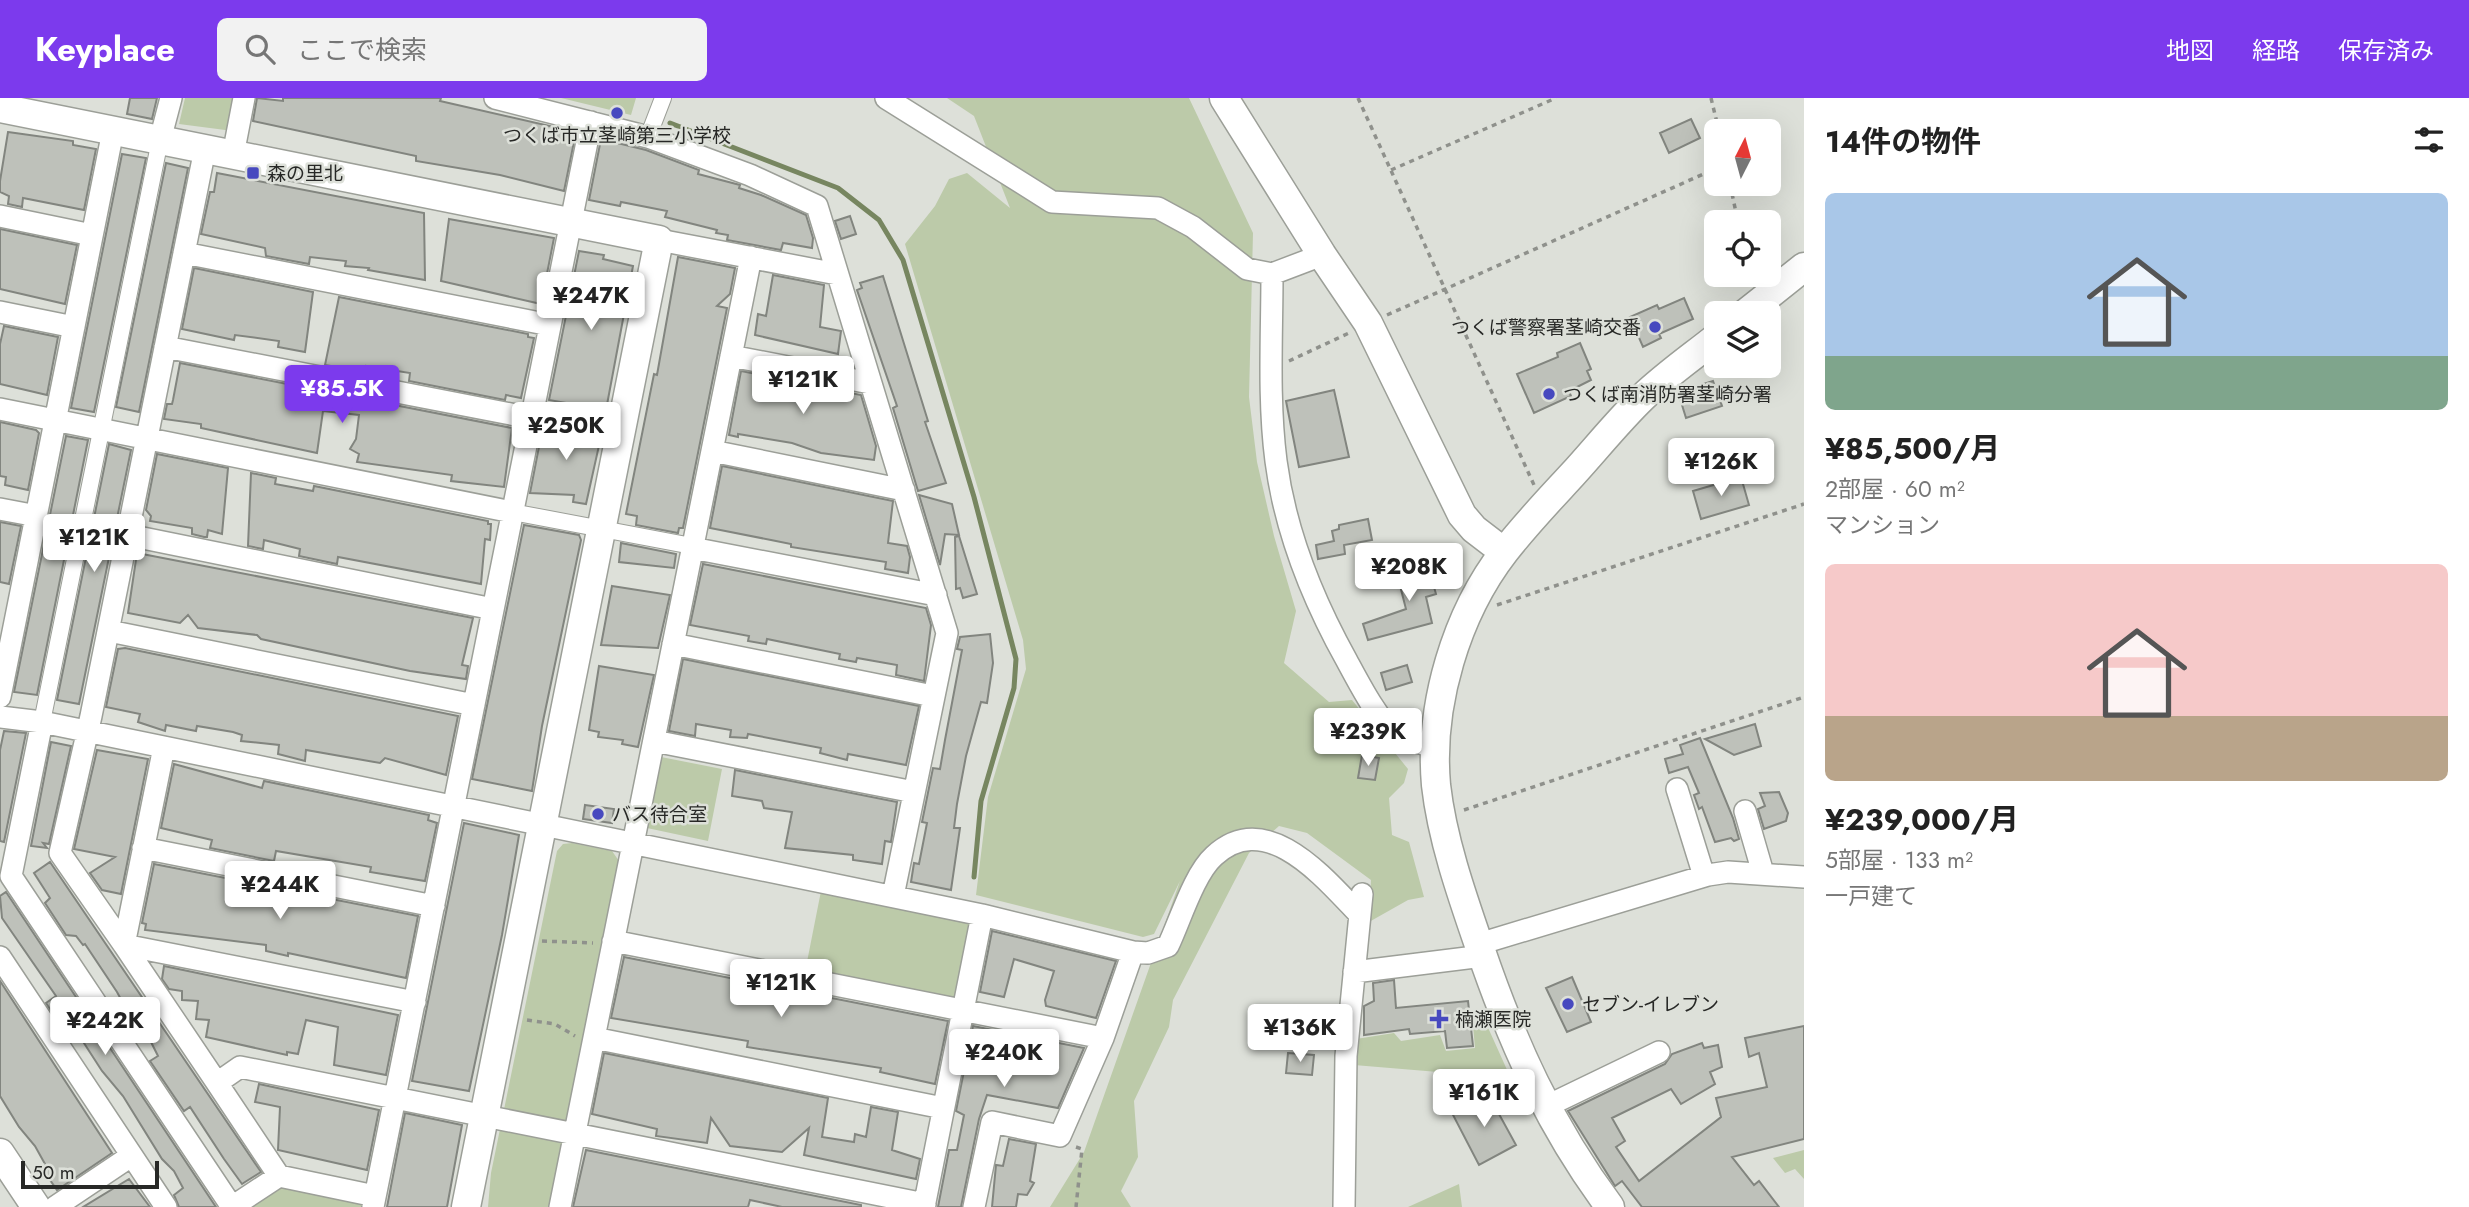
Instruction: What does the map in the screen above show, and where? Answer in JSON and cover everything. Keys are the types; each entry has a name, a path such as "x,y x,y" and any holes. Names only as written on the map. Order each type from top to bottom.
{"street":[{"path":"171,98 160,140 11,876 232,1207 279,1175"},
{"path":"233,155 244,98"},
{"path":"495,98 648,137 750,175 817,206 947,633 893,896"},
{"path":"648,137 663,98"},
{"path":"886,98 1052,202 1158,208 1193,227 1247,269 1272,274 1322,255"},
{"path":"1224,98 1369,325 1462,514 1474,529 1504,552"},
{"path":"0,108 837,274"},
{"path":"205,149 109,631 60,853 279,1175 374,1201 591,122"},
{"path":"0,697 8,612 37,516 113,131"},
{"path":"0,216 92,235"},
{"path":"466,1207 659,240"},
{"path":"184,253 550,325"},
{"path":"560,1207 751,257"},
{"path":"1761,301 1804,267"},
{"path":"1272,274 1276,462 1295,541 1332,633 1389,739 1397,737 1435,747"},
{"path":"0,312 74,327"},
{"path":"165,347 531,418"},
{"path":"1609,1207 1545,1107 1506,1022 1441,817 1435,747 1447,670 1483,583 1504,552 1643,397 1704,348"},
{"path":"731,356 870,383"},
{"path":"0,409 936,595"},
{"path":"712,452 904,489"},
{"path":"0,509 37,516"},
{"path":"128,535 493,609"},
{"path":"109,631 474,705"},
{"path":"673,645 933,696"},
{"path":"0,717 42,722 455,805 633,845 982,915 1133,952 1148,953 1168,946 1201,874 1213,856 1246,840 1264,840 1292,851 1361,904 1346,1056 1344,1207"},
{"path":"654,741 914,792"},
{"path":"124,944 164,747"},
{"path":"1677,789 1704,876"},
{"path":"1745,811 1763,873"},
{"path":"143,848 434,906"},
{"path":"1353,972 1481,950 1704,876 1763,873 1804,877"},
{"path":"216,1083 240,1067 924,1205 982,915"},
{"path":"124,944 415,1002"},
{"path":"612,944 1103,1038"},
{"path":"974,1207 992,1122 1060,1136 1103,1038 1133,952"},
{"path":"0,957 166,1207"},
{"path":"594,1038 943,1108"},
{"path":"1545,1107 1659,1052"},
{"path":"0,1153 36,1207"},
{"path":"55,1207 131,1156"}],"path":[{"path":"1358,98 1535,487 1546,504"},
{"path":"1391,170 1556,98"},
{"path":"1711,98 1716,119"},
{"path":"1272,370 1704,174"},
{"path":"1468,615 1804,504"},
{"path":"1441,817 1804,697"},
{"path":"534,938 543,941 612,944"},
{"path":"518,1019 555,1024 570,1034 594,1038"},
{"path":"1060,1136 1060,1142 1082,1149 1076,1207"}],"green space":[{"path":"185,98 239,98 233,131 179,124"},
{"path":"561,98 636,98 631,115"},
{"path":"947,98 1189,98 1253,233 1249,397 1257,462 1274,536 1296,611 1284,663 1329,702 1352,700 1408,769 1404,783 1389,798 1392,835 1409,842 1424,897 1408,900 1369,922 1371,880 1307,833 1279,826 1249,853 1173,1000 1169,1027 1134,1101 1138,1157 1121,1191 1131,1207 1050,1207 1084,1152 1180,881 1154,934 1143,937 976,895 988,797 1026,669 1023,640 905,244 935,206 949,179 967,173 1010,208 974,116"},
{"path":"661,757 722,769 708,841 647,828"},
{"path":"572,843 612,851 619,861 550,1207 488,1207 491,1173 557,851 563,844"},
{"path":"821,891 967,921 972,928 958,997 952,1001 805,972"},
{"path":"1481,1012 1508,1072 1498,1077 1354,1065 1356,1039 1394,1033 1401,1041 1440,1035 1446,1051 1475,1048 1472,1014"},
{"path":"1804,1150 1804,1179 1795,1169 1785,1173 1773,1158"},
{"path":"276,1184 360,1202 363,1207 242,1207"},
{"path":"1459,1184 1462,1207 1408,1207"}],"building":[{"path":"130,98 157,98 152,119 127,114"},
{"path":"257,98 283,101 283,98 441,98 440,101 576,132 564,191 500,175 416,161 416,156 253,121"},
{"path":"1691,119 1700,138 1669,153 1660,133"},
{"path":"8,132 73,141 73,145 96,149 84,210 23,198 22,207 8,204 9,196 0,192 0,181"},
{"path":"601,139 646,150 699,170 698,174 740,185 739,188 806,215 813,238 812,248 783,243 781,250 727,240 728,235 716,233 717,230 665,217 667,211 621,202 620,206 589,200"},
{"path":"122,154 146,158 94,412 71,408"},
{"path":"166,163 188,168 139,412 116,407"},
{"path":"217,173 424,213 425,280 368,270 369,268 345,266 346,261 310,257 309,264 266,256 265,248 201,234"},
{"path":"850,216 856,234 841,239 835,221"},
{"path":"449,219 554,238 541,304 441,281"},
{"path":"0,229 77,245 65,304 0,289"},
{"path":"579,251 604,255 603,259 633,266 606,410 549,400"},
{"path":"678,257 735,268 730,294 717,306 727,308 683,528 679,528 678,533 636,525 637,516 626,514 654,374 657,375"},
{"path":"194,268 313,292 305,352 278,347 279,341 235,335 234,340 182,329"},
{"path":"773,275 824,285 820,327 841,331 838,354 755,335 758,314 766,316"},
{"path":"883,276 928,421 925,422 946,483 918,491 893,408 897,406 857,290 862,288 860,283"},
{"path":"339,297 528,334 528,337 534,338 521,398 506,395 505,400 409,381 410,373 366,366 365,372 325,365"},
{"name":"つくば警察署茎崎交番","path":"1684,298 1693,319 1659,334 1661,338 1643,347 1630,317 1657,305 1659,309"},
{"path":"4,326 58,337 47,395 0,384 0,344"},
{"path":"1580,343 1591,369 1587,371 1591,380 1569,391 1571,396 1534,413 1517,374 1558,357 1557,353"},
{"path":"180,363 512,428 504,487 451,481 452,475 357,462 359,454 350,449 356,439 359,415 323,411 317,453 201,428 201,424 164,419 167,404 172,404"},
{"path":"741,371 861,395 876,446 874,460 821,453 792,443 738,434 738,437 729,435"},
{"path":"1713,381 1722,406 1686,418 1678,392"},
{"path":"1334,390 1349,457 1299,467 1286,401"},
{"path":"0,422 39,433 28,490 5,485 6,477 0,476"},
{"path":"543,426 602,432 586,504 573,502 574,495 530,493"},
{"path":"66,436 88,440 37,695 14,692"},
{"path":"109,444 131,450 79,704 57,700"},
{"path":"157,454 228,468 222,534 208,530 207,537 204,537 192,534 192,528 150,521 151,516 146,510"},
{"path":"722,466 893,501 888,543 907,546 910,557 908,573 885,569 886,562 791,547 791,544 710,528"},
{"path":"251,473 276,478 275,484 313,491 314,486 488,521 488,524 491,524 490,540 485,539 481,584 338,557 337,564 299,556 300,549 264,540 263,549 248,546"},
{"path":"1741,477 1749,505 1701,519 1693,491"},
{"path":"919,495 952,504 959,535 945,534 940,565"},
{"path":"1368,519 1372,540 1344,545 1345,554 1318,559 1316,545 1334,541 1332,531 1339,529 1339,525"},
{"path":"0,522 21,526 9,584 0,582"},
{"path":"524,525 579,535 581,540 542,726 532,791 472,779"},
{"path":"959,536 977,594 963,598 960,588 956,589 955,537"},
{"path":"621,543 676,554 674,568 619,562"},
{"path":"137,553 473,618 462,665 468,666 466,679 410,671 261,639 257,635 198,628 188,615 180,623 128,613"},
{"path":"1438,563 1442,585 1434,587 1436,594 1426,597 1432,623 1368,640 1363,624 1406,609 1397,574"},
{"path":"703,564 926,608 931,625 924,681 896,675 897,665 857,658 856,662 839,659 840,654 767,639 766,644 748,641 749,636 690,625"},
{"path":"612,586 670,595 658,648 601,645"},
{"path":"990,634 993,663 987,703 981,702 966,756 954,828 960,828 951,890 911,882 914,863 919,864 927,823 922,822 933,768 940,769 962,650 957,649 960,637"},
{"path":"125,648 458,716 446,775 385,758 380,763 306,750 305,761 278,754 279,745 241,741 242,735 233,732 197,726 196,731 166,725 165,731 138,722 140,714 106,707 118,649"},
{"path":"683,659 919,706 906,765 848,754 847,760 820,753 821,748 748,734 747,738 730,737 731,730 696,724 695,736 669,731"},
{"path":"1407,665 1412,682 1386,690 1381,673"},
{"path":"599,666 654,675 638,747 622,744 623,740 598,737 599,732 589,730"},
{"path":"1755,724 1761,746 1734,755 1705,739"},
{"path":"4,731 26,733 4,842 0,841 0,750"},
{"path":"1700,738 1733,818 1739,839 1734,841 1731,838 1715,842 1702,807 1699,809 1694,795 1699,793 1688,767 1669,773 1665,759 1683,754 1680,745"},
{"path":"51,742 71,746 49,844 43,843 47,848 31,846"},
{"path":"97,750 148,759 121,894 102,890 90,873 115,857 74,849"},
{"path":"1362,755 1379,758 1375,780 1358,778"},
{"path":"174,764 262,788 264,781 429,815 428,820 437,823 425,881 370,872 371,867 276,851 274,861 210,848 212,840 161,828"},
{"path":"735,770 897,802 891,842 885,841 882,864 853,860 853,855 785,848 792,812 764,808 762,801 732,796"},
{"path":"1779,792 1788,813 1786,821 1764,829 1758,809 1765,806 1760,793"},
{"name":"バス待合室","path":"585,805 614,809 612,823 583,819"},
{"path":"464,823 519,835 502,935 469,1091 412,1081"},
{"path":"50,862 261,1172 242,1184 190,1107 184,1111 150,1061 158,1056 149,1038 138,1022 129,1028 116,1009 123,1003 85,944 76,936 66,935 45,903 50,898 34,873"},
{"path":"154,864 418,916 406,978 288,953 288,956 266,951 266,945 145,930 146,924 142,923"},
{"path":"6,892 216,1207 179,1207 174,1195 183,1188 174,1171 162,1159 123,1096 102,1071 62,1009 54,1015 46,1003 56,996 2,918 0,896"},
{"path":"992,931 1116,961 1096,1018 1046,1006 1045,1000 1054,971 1014,959 1004,997 980,992"},
{"path":"624,957 948,1021 935,1084 880,1072 881,1068 747,1047 748,1041 611,1018"},
{"path":"164,966 398,1015 386,1075 334,1065 338,1027 306,1020 298,1054 287,1052 287,1055 206,1037 209,1020 196,1019 198,1001 182,1000 182,991 169,989 162,979"},
{"name":"セブン-イレブン","path":"1572,977 1591,1022 1567,1032 1546,988"},
{"path":"1394,980 1396,1008 1468,1001 1473,1046 1447,1048 1445,1031 1410,1034 1409,1029 1364,1035 1364,1006 1374,1001 1373,983"},
{"path":"0,981 112,1153 57,1190 41,1167 45,1164 35,1146 19,1127 0,1096"},
{"path":"973,1026 1084,1048 1058,1108 987,1095 979,1119 961,1207 938,1207 949,1150 957,1150 964,1115 956,1111"},
{"path":"1804,1026 1804,1139 1732,1157 1754,1185 1759,1181 1779,1207 1642,1207 1622,1181 1615,1186 1568,1111 1665,1064 1672,1054 1702,1043 1704,1048 1718,1045 1722,1067 1710,1072 1715,1084 1681,1104 1671,1089 1612,1118 1625,1141 1616,1147 1639,1181 1721,1117 1716,1098 1767,1087 1759,1053 1749,1057 1745,1038"},
{"path":"604,1053 828,1098 822,1137 854,1142 855,1134 866,1137 871,1107 898,1112 892,1150 920,1159 916,1179 804,1155 809,1128 782,1152 730,1146 711,1118 707,1143 656,1136 657,1129 592,1114"},
{"path":"1288,1053 1314,1055 1312,1075 1286,1073"},
{"path":"259,1084 379,1110 367,1170 278,1150 280,1107 255,1102"},
{"path":"1488,1094 1516,1145 1479,1165 1452,1113"},
{"path":"405,1113 462,1125 447,1207 387,1207"},
{"path":"1009,1139 1036,1144 1030,1181 1034,1183 1027,1195 1018,1194 1016,1207 992,1207 996,1165 1003,1166"},
{"path":"586,1150 861,1207 782,1207 750,1200 748,1207 573,1207"},
{"path":"129,1179 150,1207 83,1207"}],"waterway":[{"path":"670,123 838,188 879,220 903,260 974,497 1016,659 1014,688 981,801 974,877"}],"place":[{"name":"つくば市立茎崎第三小学校","path":"617,113"},
{"name":"森の里北","path":"253,173"},
{"name":"つくば警察署茎崎交番","path":"1655,327"},
{"name":"つくば南消防署茎崎分署","path":"1549,394"},
{"name":"バス待合室","path":"598,814"},
{"name":"セブン-イレブン","path":"1568,1004"},
{"name":"楠瀬医院","path":"1439,1019"}]}
